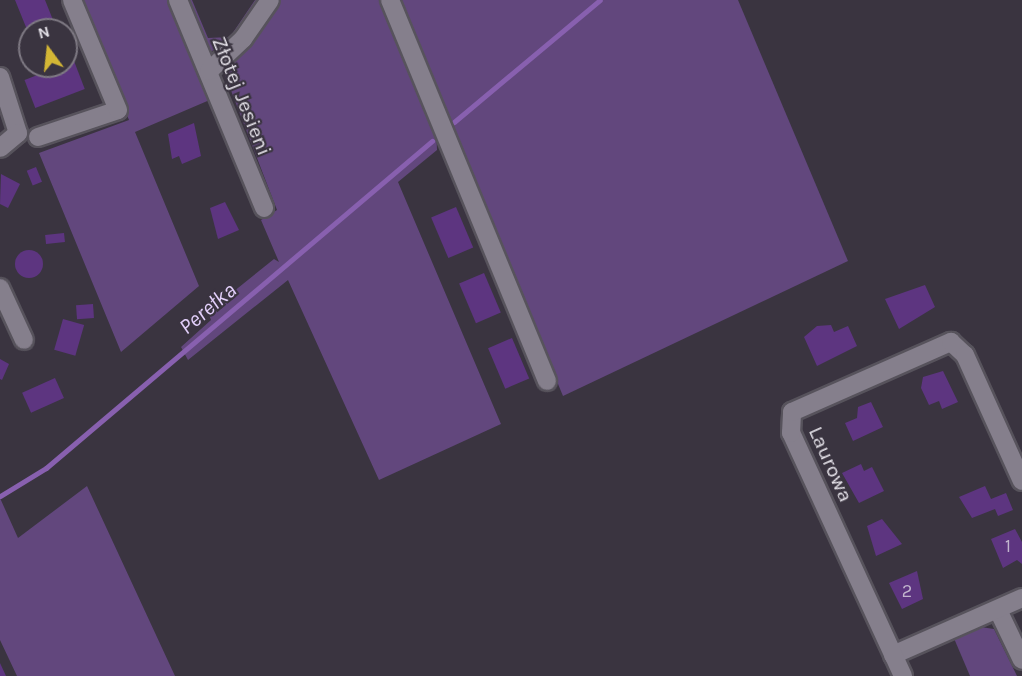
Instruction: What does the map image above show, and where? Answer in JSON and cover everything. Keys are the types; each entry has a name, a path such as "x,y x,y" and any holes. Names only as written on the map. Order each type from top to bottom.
{"street":[{"path":"38,137 118,110 72,0"},
{"name":"Złotej Jesieni","path":"178,0 264,208"},
{"path":"209,71 243,39 270,0"},
{"path":"390,0 547,381"},
{"path":"0,77 18,133 0,148"},
{"path":"0,288 24,340"},
{"name":"Laurowa","path":"893,655 789,420 801,405 946,341 965,355 1022,481"},
{"path":"903,676 893,655 1022,598"},
{"path":"998,610 1022,660"}],"shaded area":[{"path":"80,0 167,0 212,99 135,132 199,286 121,352 39,153 129,120"},
{"path":"187,0 192,0 208,38 230,37 255,0 262,0 236,42 209,52"},
{"path":"278,0 382,0 436,128 437,150 398,182 501,424 379,480 288,280 188,360 181,347 211,320 208,312 274,259 279,262 261,220 277,210 225,75"},
{"path":"399,0 738,0 848,261 563,396"},
{"path":"87,486 175,676 17,676 0,640 0,498 18,538"},
{"path":"974,626 994,629 1017,676 970,676 953,636"}],"building":[{"path":"15,0 45,0 52,18 22,18"},
{"path":"78,71 85,89 35,108 25,80 78,78"},
{"path":"194,123 201,156 182,164 179,156 172,159 168,134"},
{"path":"36,167 42,182 33,186 27,171"},
{"path":"1,174 20,184 8,208 0,204"},
{"path":"225,202 239,230 218,239 210,208"},
{"path":"456,207 473,248 448,258 431,218"},
{"path":"64,233 65,242 46,244 45,235"},
{"path":"29,250 39,254 43,264 39,274 29,278 19,274 15,264 19,254"},
{"path":"484,273 501,313 476,323 459,284"},
{"path":"925,285 935,307 899,329 885,299"},
{"path":"93,304 94,318 77,319 76,305"},
{"path":"63,319 84,325 75,356 54,350"},
{"path":"831,325 834,332 848,326 857,346 817,366 804,337 817,326"},
{"path":"512,338 529,379 505,389 488,348"},
{"path":"0,359 9,364 2,380 0,379"},
{"path":"943,371 958,402 942,409 939,401 929,405 921,388 923,377"},
{"path":"55,378 64,398 31,413 22,393"},
{"path":"871,402 883,427 853,441 845,423 857,418 858,407"},
{"path":"861,464 864,471 872,467 884,491 859,503 842,473"},
{"path":"985,486 991,499 1006,493 1013,510 998,516 995,509 972,518 959,497"},
{"path":"882,519 902,544 876,556 867,526"},
{"path":"1015,529 1022,542 1022,564 1017,560 1003,568 991,539"},
{"path":"917,571 923,599 902,609 889,583"},
{"path":"0,663 6,676 0,676"}],"waterway":[{"name":"Perełka","path":"454,122 600,0"},
{"name":"Perełka","path":"0,496 46,468 432,141"}]}
